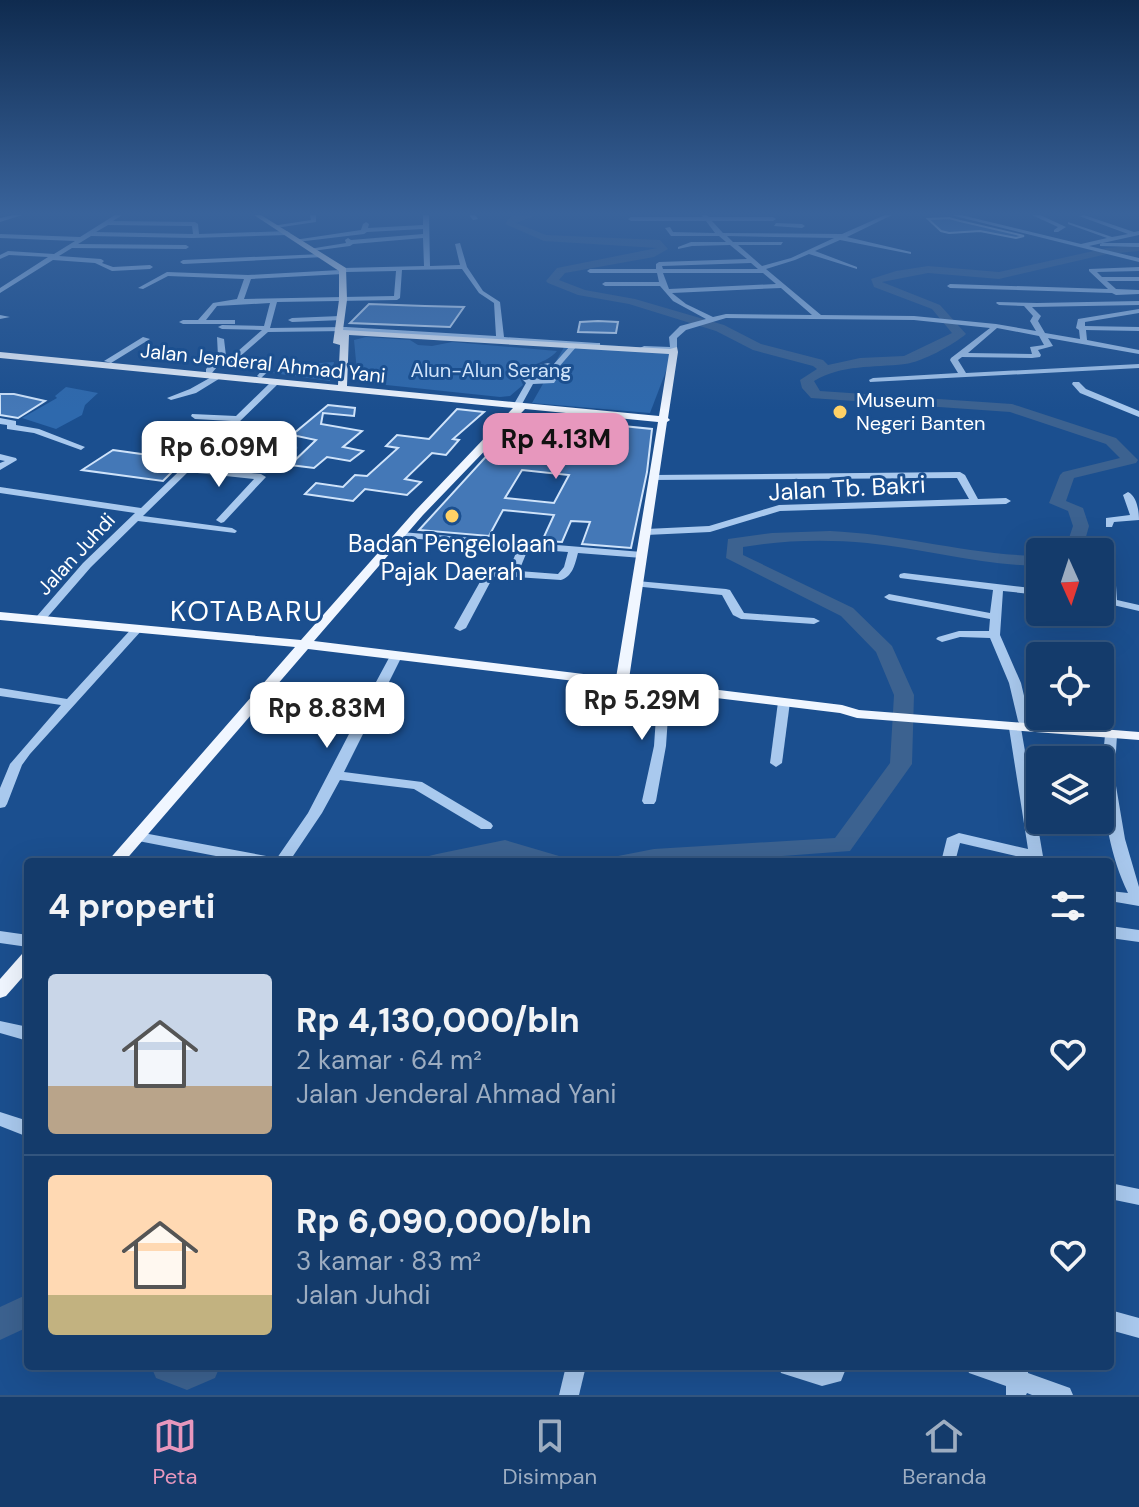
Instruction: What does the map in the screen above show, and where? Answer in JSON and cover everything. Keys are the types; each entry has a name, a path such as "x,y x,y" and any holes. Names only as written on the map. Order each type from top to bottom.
{"main road":[{"path":"340,386 339,324 343,280"},
{"path":"340,352 345,332 674,351 622,681"},
{"name":"Jalan Jenderal Ahmad Yani","path":"0,352 275,383 340,386"},
{"name":"Jalan Jenderal Ahmad Yani","path":"0,352 186,371"},
{"name":"Jalan Jenderal Ahmad Yani","path":"213,374 261,376 665,420"},
{"path":"119,858 303,644 522,406"},
{"path":"0,616 303,644 869,712 1139,736"},
{"path":"1019,725 1139,727"},
{"path":"0,991 24,964"}],"street":[{"path":"0,291 18,280"},
{"path":"141,288 156,280"},
{"path":"240,301 247,280"},
{"path":"200,322 215,304 398,298 399,280"},
{"path":"473,280 481,292 497,302 494,306 496,338"},
{"path":"663,280 675,302 708,320"},
{"path":"775,280 818,316"},
{"path":"1102,280 1137,306"},
{"path":"606,282 782,286"},
{"path":"950,286 1139,292"},
{"path":"261,376 269,366 235,362 233,359 266,329 274,300"},
{"path":"999,303 1137,306"},
{"path":"961,355 1036,356 1033,349 1049,346 1034,321 1037,316 1026,304"},
{"path":"1077,304 1090,318"},
{"path":"1084,342 1081,321 1137,306"},
{"path":"674,351 673,337 683,328 708,320 818,316 939,319 1041,333 1139,352"},
{"path":"292,320 396,333 570,345"},
{"path":"183,322 232,322"},
{"path":"221,327 266,329 339,324"},
{"path":"963,375 953,362 996,326"},
{"path":"1080,328 1139,329"},
{"path":"108,361 146,339"},
{"path":"171,398 193,391 213,374 222,356 220,339"},
{"path":"552,366 558,371 551,381 541,384 526,379 533,369 552,366 570,345"},
{"path":"873,380 1139,366"},
{"path":"522,406 530,382"},
{"name":"Jalan Juhdi","path":"41,618 87,565 275,383"},
{"path":"522,406 541,384"},
{"path":"1076,384 1083,391 1139,414"},
{"path":"195,416 237,419"},
{"path":"0,421 13,423 10,427 36,431 81,447"},
{"path":"0,457 13,460 0,467"},
{"path":"186,469 261,477 221,520"},
{"path":"653,478 960,475 975,502"},
{"path":"0,490 232,531"},
{"path":"1109,525 1109,520 1113,518 1138,517 1128,495"},
{"name":"Jalan Tb. Bakri","path":"646,532 710,529 779,508 1006,501"},
{"path":"401,535 642,555"},
{"path":"513,574 524,545"},
{"path":"460,628 489,575 561,577 569,568 574,549"},
{"path":"904,576 1026,591"},
{"path":"637,584 726,592 741,616 814,621"},
{"path":"949,858 952,841 959,838 1036,858 1015,683 994,635 998,588"},
{"path":"889,597 997,617"},
{"path":"1114,602 1139,608"},
{"path":"0,804 5,775 44,728 138,628"},
{"path":"942,639 959,634 994,635"},
{"path":"285,858 315,816 368,705 396,656"},
{"path":"649,801 660,746 664,687"},
{"path":"0,692 70,703"},
{"path":"776,763 784,702"},
{"path":"1111,735 1108,770 1111,800 1126,870 1138,900 1114,897"},
{"path":"336,775 417,785 486,826"},
{"path":"138,837 251,858"},
{"path":"1114,933 1139,936"},
{"path":"0,937 24,940"},
{"path":"0,1027 24,1033"},
{"path":"0,1119 24,1128"},
{"path":"1114,1192 1139,1197"},
{"path":"1114,1321 1139,1328"},
{"path":"569,1395 575,1370"},
{"path":"802,1370 822,1376 834,1374 836,1370"},
{"path":"988,1370 1063,1395"}],"green space":[{"name":"Alun-Alun Serang","path":"366,337 410,340 418,345 452,342 557,351 523,371 519,376 523,385 510,396 500,397 358,382 354,340"},
{"path":"567,342 674,350 650,413 532,403"},
{"path":"334,362 330,381 273,373 281,366"},
{"path":"66,387 98,393 85,405 82,415 56,429 22,418 57,398 55,396"},
{"path":"277,437 295,443 298,448 265,474 232,470"}],"building":[{"path":"369,304 464,307 450,327 350,323"},
{"path":"580,322 618,322 616,333 578,332"},
{"path":"0,394 45,401 18,418 0,415"},
{"path":"328,405 355,408 354,416 323,413 321,424 362,431 343,447 363,451 350,461 327,457 314,468 290,465 316,440 292,435"},
{"path":"457,409 484,412 453,439 459,440 446,455 432,453 405,479 421,482 407,495 365,489 353,501 305,494 316,483 343,487 355,475 367,476 398,448 386,446 397,435 429,439"},
{"path":"523,416 652,429 647,472 631,548 582,544 590,522 571,521 562,542 542,541 554,515 503,510 489,536 419,530","holes":["522,470 569,475 554,503 505,498"]},
{"path":"113,450 184,460 163,481 82,470"}],"waterway":[{"path":"553,280 582,293 631,301 720,328 757,347 818,363 825,369"},
{"path":"825,369 860,362 906,360 960,334 936,307 878,285 875,281 878,280"},
{"path":"825,369 807,380 809,388 816,395 1012,408 1111,441 1131,460 1068,475 1057,503 1075,508 1081,526 1078,538"},
{"path":"648,858 842,845 901,764 904,695 885,650 847,612 735,558 734,543 791,536 849,537 1026,561"},
{"path":"456,858 505,848 538,858"},
{"path":"0,1324 24,1312"},
{"path":"179,1370 187,1373 194,1370"}],"place":[{"name":"Museum Negeri Banten","path":"840,412"},
{"name":"Badan Pengelolaan Pajak Daerah","path":"452,516"}],"district":[{"name":"KOTABARU","path":"247,611"}]}
